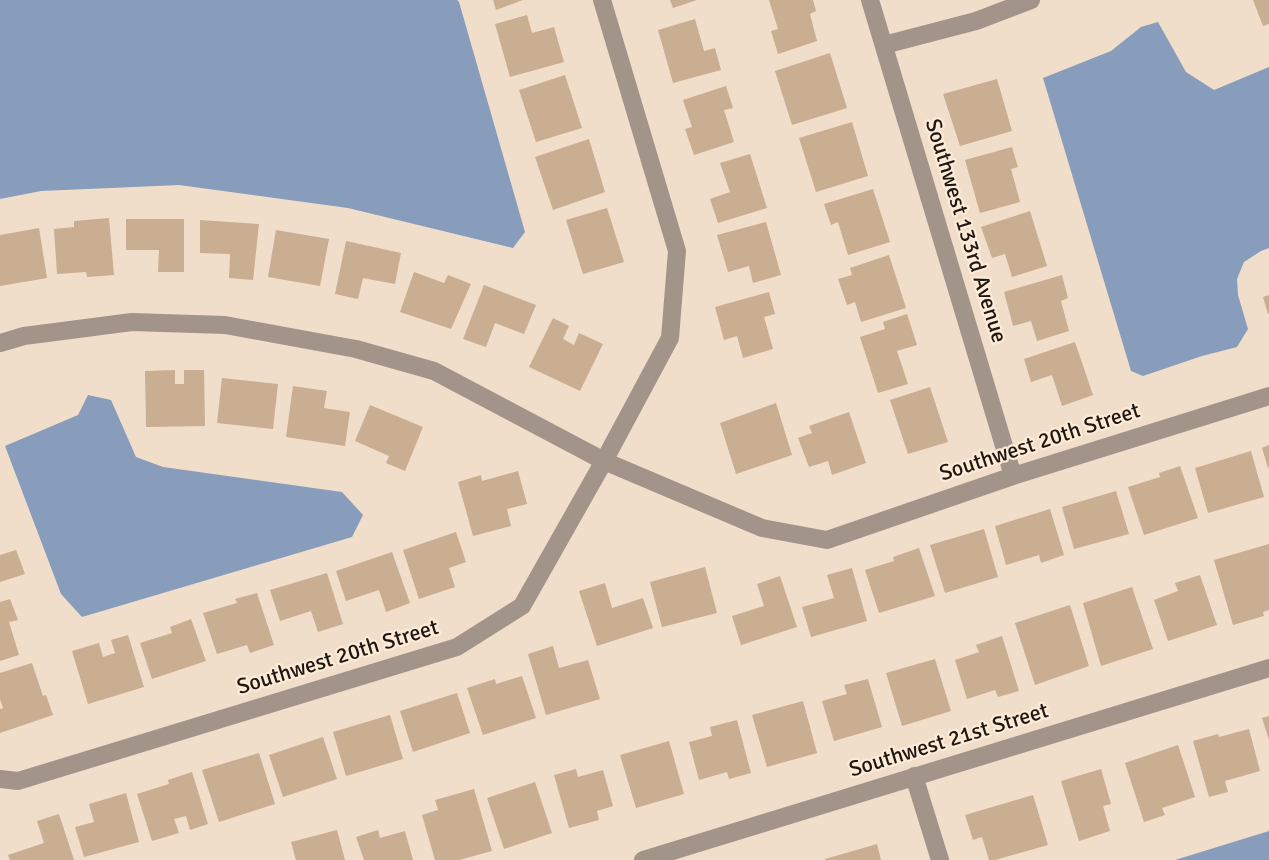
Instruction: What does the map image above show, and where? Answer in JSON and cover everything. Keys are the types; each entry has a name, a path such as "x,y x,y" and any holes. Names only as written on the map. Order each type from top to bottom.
{"street":[{"name":"Southwest 20th Street","path":"0,779 18,781 457,646 522,606 670,338 677,251 602,0"},
{"name":"Southwest 133rd Avenue","path":"870,0 1013,476"},
{"path":"884,45 976,21 1030,0"},
{"path":"0,343 24,336 132,322 225,325 356,348 435,371 604,461"},
{"name":"Southwest 20th Street","path":"604,461 762,528 827,540 1013,476 1269,396"},
{"name":"Southwest 21st Street","path":"643,860 1269,668"},
{"path":"914,776 940,860"}],"water":[{"path":"0,0 457,0 525,232 513,248 348,208 179,185 41,191 0,199"},
{"path":"1158,22 1186,72 1214,90 1269,67 1269,248 1244,262 1237,279 1238,295 1248,329 1237,347 1143,376 1131,371 1043,78 1111,51 1141,27"},
{"path":"88,395 111,400 136,457 163,467 342,492 363,515 352,537 82,617 61,594 5,446 78,415"},
{"path":"1269,831 1269,860 1175,860"}],"building":[{"path":"493,0 523,0 496,10"},
{"path":"670,0 697,0 673,8"},
{"path":"769,0 813,0 816,11 810,14 817,41 778,54 771,31 778,29"},
{"path":"1253,0 1269,0 1269,24 1263,26"},
{"path":"527,15 532,33 554,27 564,62 510,77 495,24"},
{"path":"695,19 704,51 715,48 721,70 673,83 658,30"},
{"path":"830,53 847,108 792,125 775,71"},
{"path":"565,75 582,128 536,142 519,90"},
{"path":"997,79 1012,131 960,146 943,94"},
{"path":"726,86 733,108 724,110 734,142 694,155 685,129 692,127 683,100"},
{"path":"852,122 868,176 816,192 799,138"},
{"path":"589,139 605,192 553,210 535,157"},
{"path":"1012,147 1018,167 1011,169 1020,202 980,213 965,160"},
{"path":"750,154 767,208 718,223 710,199 730,192 720,163"},
{"path":"873,189 890,242 848,255 838,222 831,225 824,204"},
{"path":"607,208 624,262 583,274 566,220"},
{"path":"1030,211 1047,266 1012,277 1005,254 992,258 981,227"},
{"path":"109,218 114,275 87,277 86,272 57,274 54,229 74,227 74,221"},
{"path":"126,219 184,219 184,272 158,272 159,250 126,250"},
{"path":"200,220 259,224 253,280 229,278 230,254 200,253"},
{"path":"766,222 781,275 753,283 749,266 728,272 717,235"},
{"path":"39,228 47,278 0,286 0,235"},
{"path":"276,230 329,239 320,286 268,277"},
{"path":"346,241 401,253 395,284 363,278 358,299 335,294"},
{"path":"889,255 906,308 861,322 855,302 847,305 838,279 852,275 850,268"},
{"path":"414,272 444,283 448,275 471,284 451,329 400,312"},
{"path":"1062,275 1068,298 1061,301 1069,331 1037,341 1031,321 1013,326 1004,292"},
{"path":"484,285 536,305 524,334 495,323 486,347 463,339"},
{"path":"769,292 775,314 764,317 773,349 743,358 737,336 724,340 715,307"},
{"path":"1269,295 1269,314 1268,314 1263,297"},
{"path":"907,314 917,345 897,351 908,384 878,393 860,337 885,329 883,322"},
{"path":"553,318 569,326 563,339 574,345 579,333 603,344 580,391 529,367"},
{"path":"1075,342 1093,395 1062,406 1052,375 1031,382 1024,359"},
{"path":"175,370 175,384 184,384 184,370 204,370 205,426 146,427 145,371"},
{"path":"222,378 278,384 273,429 217,423"},
{"path":"293,386 327,391 324,408 350,412 345,446 286,437"},
{"path":"930,387 948,442 908,454 890,400"},
{"path":"776,403 792,455 736,474 720,423"},
{"path":"370,405 423,427 405,471 386,463 389,456 355,441"},
{"path":"849,412 866,463 832,475 828,461 809,467 798,438 812,433 809,426"},
{"path":"1269,445 1269,467 1268,468 1262,448"},
{"path":"1251,451 1264,497 1208,513 1195,468"},
{"path":"1180,466 1198,518 1144,535 1128,487 1160,477 1159,473"},
{"path":"518,471 527,504 507,509 511,526 473,536 458,482 481,475 482,481"},
{"path":"1116,491 1129,534 1074,549 1062,507"},
{"path":"1050,509 1064,555 1041,563 1039,555 1006,565 995,526"},
{"path":"984,529 998,577 945,593 930,545"},
{"path":"456,532 466,562 449,568 455,587 419,599 403,550"},
{"path":"1269,544 1269,610 1263,612 1264,616 1233,625 1214,560"},
{"path":"919,548 935,596 879,613 865,570 894,561 893,557"},
{"path":"16,550 25,574 0,582 0,555"},
{"path":"392,552 410,603 386,612 379,590 346,601 336,571"},
{"path":"705,567 717,613 662,627 650,582"},
{"path":"852,568 867,621 811,637 802,607 834,598 827,575"},
{"path":"327,573 343,624 318,632 311,611 280,621 270,590"},
{"path":"1200,575 1217,625 1168,641 1154,600 1178,591 1175,583"},
{"path":"780,576 797,627 741,645 732,616 764,606 757,584"},
{"path":"605,583 612,608 643,598 653,628 597,646 579,591"},
{"path":"1132,587 1153,649 1101,666 1083,603"},
{"path":"257,593 274,645 250,653 247,645 217,654 203,613 237,603 235,599"},
{"path":"10,599 18,620 9,622 19,655 0,661 0,602"},
{"path":"1070,605 1089,666 1035,685 1015,623"},
{"path":"191,619 206,661 152,679 140,643 172,633 170,627"},
{"path":"128,635 144,687 88,704 72,651 99,643 103,657 115,653 111,640"},
{"path":"1002,636 1019,691 998,697 995,690 967,699 955,660 979,652 976,645"},
{"path":"553,646 559,668 588,660 600,699 546,715 528,654"},
{"path":"935,659 951,711 902,726 886,673"},
{"path":"32,663 43,696 46,695 53,715 0,733 0,709 3,708 0,699 0,673"},
{"path":"522,676 536,718 483,735 467,688 495,679 496,684"},
{"path":"868,679 882,727 834,741 822,701 847,694 844,685"},
{"path":"457,693 470,733 413,752 400,711"},
{"path":"803,701 817,753 767,767 752,715"},
{"path":"390,715 403,759 346,776 333,732"},
{"path":"1269,716 1269,740 1262,718"},
{"path":"737,720 751,773 729,779 727,772 699,780 689,742 712,736 710,727"},
{"path":"1249,729 1260,771 1225,781 1228,792 1209,797 1193,741"},
{"path":"323,737 337,779 283,797 269,755"},
{"path":"669,741 684,794 636,808 620,755"},
{"path":"1178,745 1195,797 1162,808 1165,815 1144,822 1125,763"},
{"path":"259,753 275,804 219,822 202,770"},
{"path":"576,769 578,777 603,770 613,806 597,811 599,820 569,828 554,775"},
{"path":"1101,769 1111,804 1103,806 1110,831 1079,841 1061,781"},
{"path":"192,772 208,824 190,830 186,816 174,819 179,833 152,841 137,794 169,784 168,780"},
{"path":"535,782 552,833 504,849 487,798"},
{"path":"474,789 492,851 459,860 435,860 422,815 438,810 435,800"},
{"path":"126,793 139,842 84,857 75,827 94,822 89,804"},
{"path":"1033,795 1048,845 989,860 982,837 973,840 965,815"},
{"path":"59,814 74,860 10,860 8,855 44,843 37,821"},
{"path":"337,830 345,860 296,860 291,842"},
{"path":"378,830 380,838 405,831 413,860 364,860 356,837"},
{"path":"877,844 881,860 825,860 825,859"}]}
